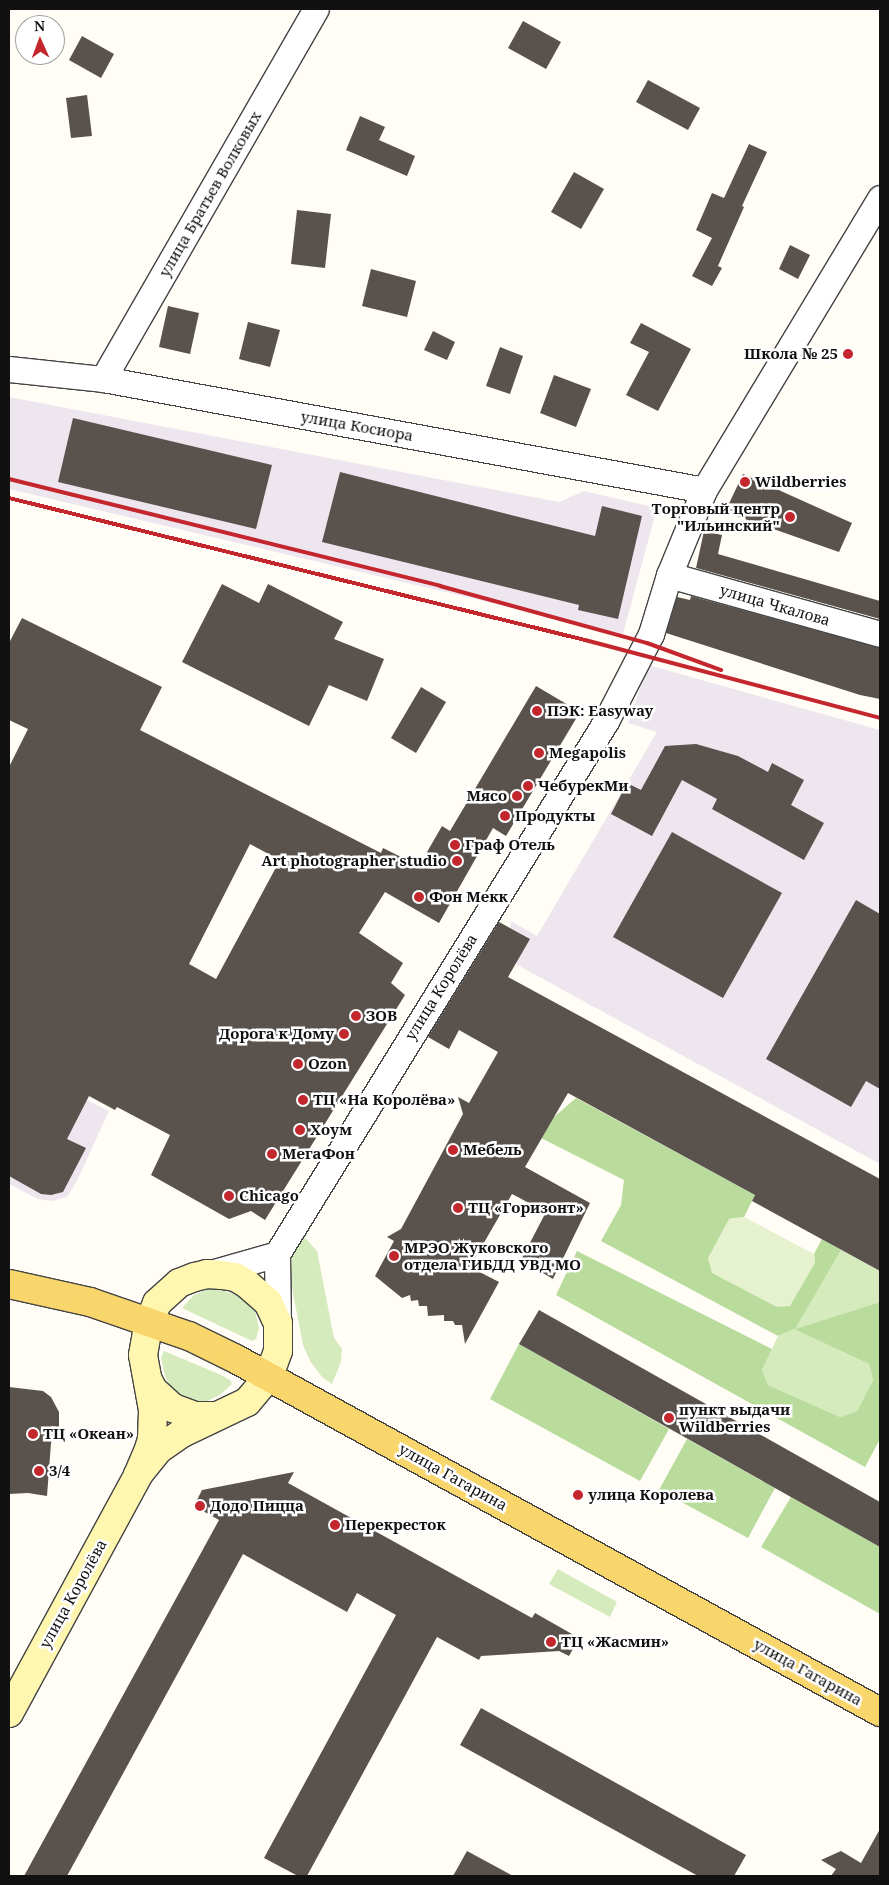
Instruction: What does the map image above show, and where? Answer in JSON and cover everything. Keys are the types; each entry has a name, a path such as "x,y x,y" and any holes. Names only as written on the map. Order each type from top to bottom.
{"main road":[{"path":"207,1274 235,1277 256,1290 268,1302 278,1324 278,1351 269,1376 247,1402 224,1415 182,1434 158,1450 138,1475 148,1452 153,1431 153,1410 143,1354 149,1322 157,1304 167,1292 179,1283 207,1274"},
{"name":"улица Гагарина","path":"9,1284 90,1302 189,1336 269,1376 880,1712"},
{"path":"148,1380 153,1390 163,1401 184,1414 208,1418 224,1415"},
{"name":"улица Королёва","path":"9,1713 138,1475"}],"street":[{"name":"улица Братьев Волковых","path":"103,379 316,9"},
{"name":"улица Королёва","path":"277,1254 606,721 651,634 669,575 704,490 880,198"},
{"name":"улица Косиора","path":"9,369 103,379 704,490"},
{"name":"улица Чкалова","path":"669,575 880,634"},
{"path":"207,1274 277,1254 278,1324"}],"shaded area":[{"path":"9,397 559,502 584,491 657,508 623,634 9,489"},
{"path":"648,665 880,730 880,1164 505,958 511,921 537,936 657,732 628,723"},
{"path":"9,1061 109,1111 77,1181 67,1197 52,1201 38,1199 9,1184"}],"green space":[{"path":"576,1098 755,1195 744,1217 729,1219 815,1263 814,1254 822,1239 841,1250 795,1329 880,1302 880,1439 865,1467 556,1295 577,1251 772,1349 762,1370 768,1385 840,1417 857,1411 873,1380 869,1364 794,1329 778,1336 601,1241 621,1205 624,1180 541,1138 554,1117"},
{"path":"744,1217 814,1254 815,1263 790,1306 777,1307 712,1273 708,1258 729,1219"},
{"path":"300,1232 317,1251 334,1338 342,1349 341,1362 332,1384 322,1377 310,1361 303,1345 288,1267 288,1253"},
{"path":"841,1250 880,1271 880,1302 795,1329 869,1364 873,1380 857,1411 840,1417 768,1385 762,1370 778,1336 794,1329"},
{"path":"206,1290 221,1290 243,1297 255,1311 259,1328 256,1339 252,1341 182,1308 194,1295"},
{"path":"519,1344 669,1429 640,1481 490,1399"},
{"path":"164,1351 221,1375 230,1380 232,1384 220,1395 207,1401 182,1398 172,1390 165,1376 161,1358"},
{"path":"687,1439 775,1488 748,1538 659,1490"},
{"path":"791,1497 880,1547 880,1614 761,1547"},
{"path":"558,1569 617,1602 610,1617 549,1584"}],"building":[{"path":"523,21 561,42 546,69 508,48"},
{"path":"82,36 114,54 101,78 69,60"},
{"path":"648,80 700,108 688,130 636,102"},
{"path":"87,95 92,136 71,138 66,98"},
{"path":"360,116 385,127 379,140 415,156 407,176 346,150"},
{"path":"749,144 767,152 742,206 744,207 718,266 722,268 712,286 692,276 712,238 696,230 712,193 724,198"},
{"path":"574,172 604,189 581,229 551,212"},
{"path":"297,210 331,214 325,268 291,264"},
{"path":"790,245 810,255 798,279 779,269"},
{"path":"371,269 416,281 407,317 362,306"},
{"path":"168,306 199,313 190,354 159,347"},
{"path":"248,322 280,330 270,367 239,359"},
{"path":"641,323 691,349 658,411 626,395 649,352 630,343"},
{"path":"433,331 455,342 447,360 424,350"},
{"path":"500,347 523,356 510,394 486,386"},
{"path":"554,375 591,389 576,427 540,413"},
{"path":"73,418 272,465 256,529 58,482"},
{"path":"340,472 595,536 602,506 642,516 618,619 578,610 579,605 322,542"},
{"name":"Торговый центр \"Ильинский\"","path":"743,474 852,523 839,552 725,512"},
{"path":"704,531 722,535 718,554 880,601 880,619 696,568"},
{"path":"222,584 259,603 268,584 343,622 334,639 384,659 367,701 329,685 309,726 182,662"},
{"path":"691,596 880,648 880,699 860,695 666,633 677,597 690,600"},
{"path":"22,618 162,687 140,730 381,853 383,848 419,866 442,826 450,831 536,686 580,712 506,836 493,828 439,923 385,892 359,933 403,963 391,983 405,995 265,1220 251,1211 229,1219 151,1175 170,1135 117,1107 115,1110 89,1096 67,1139 86,1148 63,1192 51,1195 41,1194 9,1176 9,767 28,729 9,720 9,643","holes":["250,844 280,860 216,979 189,964"]},
{"path":"421,687 446,702 416,753 391,738"},
{"path":"696,744 738,756 768,772 772,763 804,780 791,805 824,823 804,860 712,809 717,799 682,780 652,836 611,814 627,783 641,790 665,746"},
{"path":"672,832 782,893 723,998 613,937"},
{"path":"856,900 880,914 880,1089 866,1081 851,1107 766,1059"},
{"path":"499,922 530,939 508,977 880,1179 880,1271 752,1201 755,1195 568,1093 525,1167 590,1203 553,1279 521,1260 546,1212 512,1194 470,1267 499,1282 465,1344 462,1325 455,1325 453,1321 444,1321 444,1315 428,1316 427,1306 419,1306 418,1300 411,1301 410,1295 402,1298 375,1276 394,1241 387,1237 401,1229 463,1114 458,1097 469,1103 498,1052 459,1030 449,1049 428,1037"},
{"path":"539,1310 880,1502 880,1547 519,1344"},
{"name":"ТЦ «Океан»","path":"9,1387 43,1391 51,1397 59,1412 59,1430 51,1443 47,1496 28,1493 9,1494"},
{"path":"294,1472 288,1483 532,1618 535,1613 579,1638 569,1656 559,1651 481,1656 479,1660 437,1637 307,1876 298,1876 264,1858 396,1615 357,1593 347,1612 243,1554 67,1876 24,1876 219,1520 194,1506 202,1490"},
{"path":"481,1708 746,1855 734,1876 698,1876 460,1745"},
{"path":"880,1829 880,1876 831,1876 836,1869 821,1860 841,1851 861,1863"},
{"path":"467,1851 513,1876 453,1876"}],"railway":[{"path":"9,479 440,586 647,643 721,670"},
{"path":"9,498 585,640 880,718"}],"place":[{"name":"Школа № 25","path":"848,354"},
{"name":"Wildberries","path":"745,482"},
{"name":"Торговый центр \"Ильинский\"","path":"790,517"},
{"name":"ПЭК: Easyway","path":"537,711"},
{"name":"Megapolis","path":"539,753"},
{"name":"ЧебурекМи","path":"528,786"},
{"name":"Мясо","path":"517,796"},
{"name":"Продукты","path":"505,816"},
{"name":"Граф Отель","path":"455,845"},
{"name":"Art photographer studio","path":"457,861"},
{"name":"Фон Мекк","path":"419,897"},
{"name":"ЗОВ","path":"356,1016"},
{"name":"Дорога к Дому","path":"344,1034"},
{"name":"Ozon","path":"298,1064"},
{"name":"ТЦ «На Королёва»","path":"303,1100"},
{"name":"Хоум","path":"300,1130"},
{"name":"Мебель","path":"453,1150"},
{"name":"МегаФон","path":"272,1154"},
{"name":"Chicago","path":"229,1196"},
{"name":"ТЦ «Горизонт»","path":"458,1208"},
{"name":"МРЭО Жуковского отдела ГИБДД УВД МО","path":"394,1256"},
{"name":"пункт выдачи Wildberries","path":"669,1418"},
{"name":"ТЦ «Океан»","path":"33,1434"},
{"name":"3/4","path":"39,1471"},
{"name":"улица Королева","path":"578,1495"},
{"name":"Додо Пицца","path":"200,1506"},
{"name":"Перекресток","path":"335,1525"},
{"name":"ТЦ «Жасмин»","path":"551,1642"}]}
